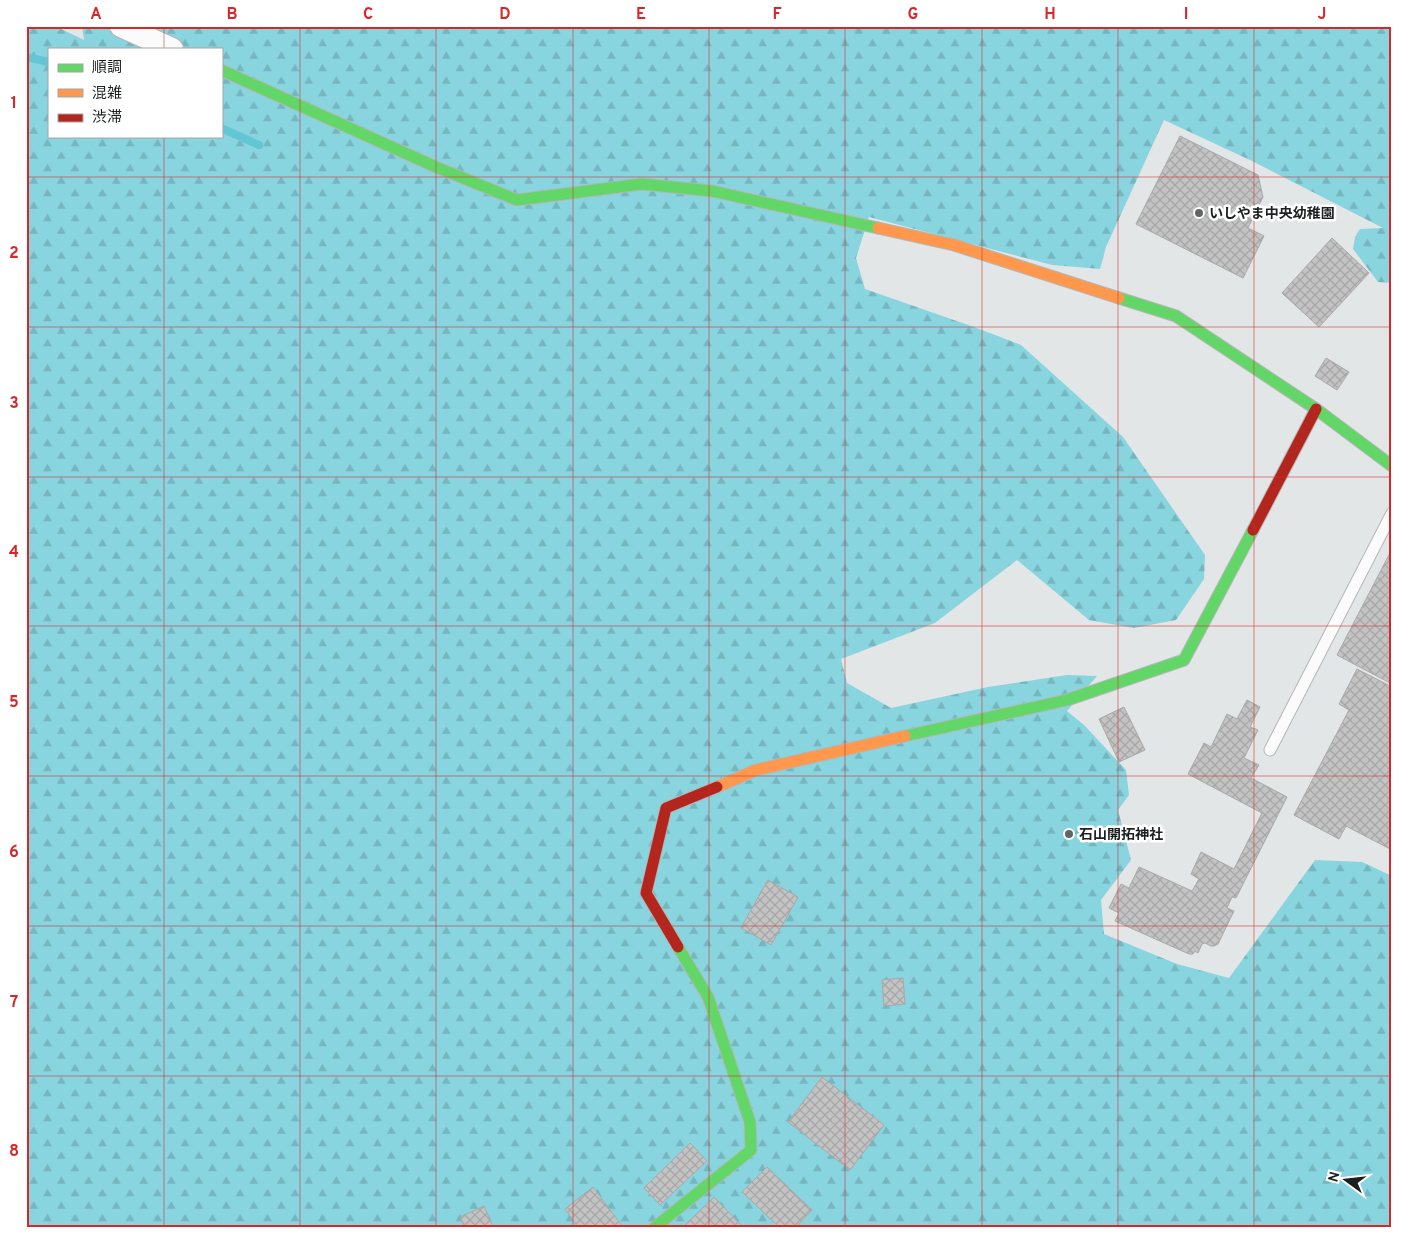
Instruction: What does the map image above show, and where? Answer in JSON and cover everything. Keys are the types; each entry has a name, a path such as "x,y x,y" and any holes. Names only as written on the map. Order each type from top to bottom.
{"street":[{"path":"121,26 170,48"},
{"path":"222,70 436,167 517,200 642,184 712,191 954,246 1176,316 1316,409 1392,466"},
{"path":"655,1227 751,1150 750,1122 708,997 646,893 666,808 756,770 1067,700 1184,660 1316,409"}],"lane":[{"path":"1270,750 1392,514"}],"green space":[{"path":"26,26 55,26 84,40 82,26 1392,26 1392,283 1378,282 1353,249 1355,237 1360,229 1383,228 1252,161 1164,120 1106,247 1100,269 1052,265 869,217 856,258 865,289 1021,345 1123,437 1205,555 1204,579 1176,620 1134,628 1089,620 1017,560 935,623 841,659 847,683 891,708 988,687 1067,675 1097,676 1067,711 1084,725 1126,770 1129,795 1118,810 1131,860 1101,900 1104,934 1177,964 1229,978 1315,860 1362,862 1392,876 1392,1227 26,1227"}],"building":[{"path":"1180,136 1258,175 1263,197 1248,228 1264,236 1243,278 1136,224"},
{"path":"1332,238 1369,273 1319,327 1282,293"},
{"path":"1326,358 1349,372 1337,390 1315,376"},
{"path":"1392,549 1392,684 1337,655"},
{"path":"1357,669 1392,687 1392,850 1346,826 1339,839 1294,815 1349,710 1339,704"},
{"path":"1247,700 1260,707 1250,727 1258,730 1244,758 1259,765 1251,778 1287,797 1236,898 1232,897 1227,908 1234,911 1218,944 1211,946 1205,943 1202,944 1198,953 1195,951 1193,954 1189,954 1115,921 1119,913 1109,908 1121,884 1129,888 1139,867 1192,891 1199,879 1191,874 1201,852 1234,869 1262,813 1188,774 1204,743 1211,747 1227,714 1237,719"},
{"path":"1124,707 1145,750 1119,762 1099,719"},
{"path":"768,880 798,897 771,945 741,928"},
{"path":"903,978 905,1004 884,1006 882,980"},
{"path":"822,1077 884,1125 850,1170 788,1122"},
{"path":"690,1143 707,1161 660,1205 644,1188"},
{"path":"767,1167 812,1210 796,1227 779,1227 742,1192"},
{"path":"593,1187 623,1227 578,1227 565,1209"},
{"path":"714,1197 743,1227 683,1227"},
{"path":"484,1206 493,1227 465,1227 460,1217"}],"waterway":[{"path":"26,57 48,62"},
{"path":"222,128 259,145"}],"traffic: fast":[{"path":"222,70 436,167 517,200 642,184 712,191 878,228"},
{"path":"1119,298 1176,316 1316,409 1392,466"},
{"path":"905,736 1067,700 1184,660 1253,530"},
{"path":"655,1227 751,1150 750,1122 708,997 678,947"}],"traffic: slow":[{"path":"878,228 954,245 1119,298"},
{"path":"717,787 756,770 905,736"}],"traffic: jam":[{"path":"1253,530 1316,409"},
{"path":"678,947 646,893 666,808 717,787"}],"place":[{"name":"いしやま中央幼稚園","path":"1199,213"},
{"name":"石山開拓神社","path":"1069,834"}]}
